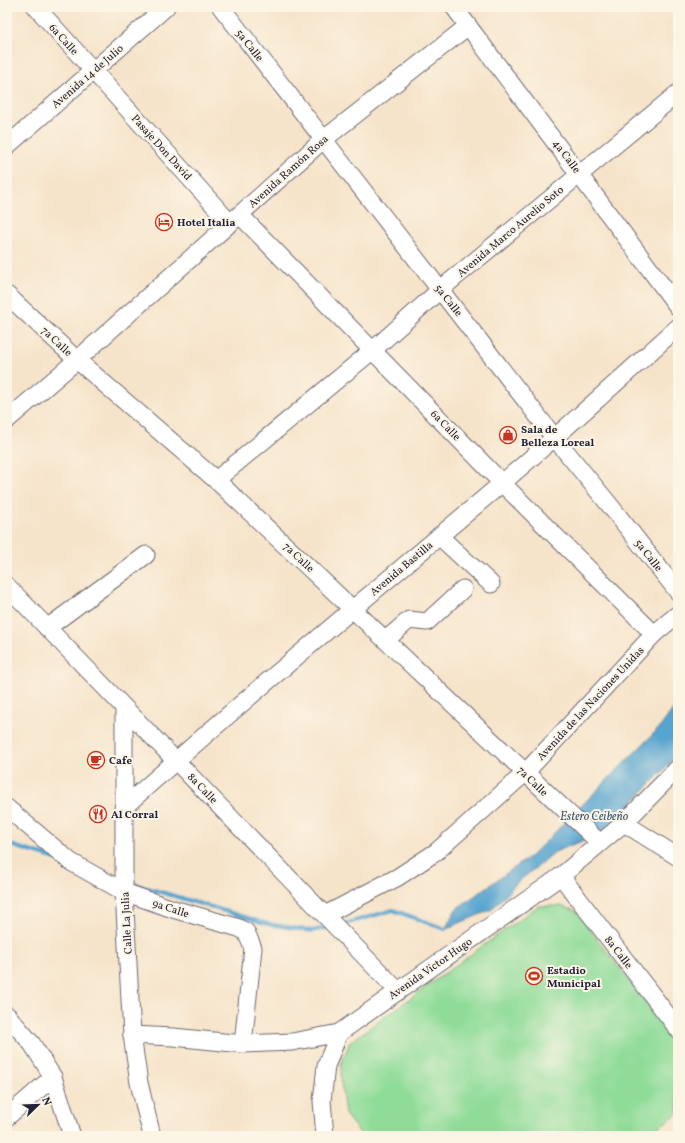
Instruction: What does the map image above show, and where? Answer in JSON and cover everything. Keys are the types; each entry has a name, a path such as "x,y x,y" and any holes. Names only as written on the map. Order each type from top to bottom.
{"street":[{"name":"6a Calle","path":"36,7 93,71"},
{"name":"Avenida 14 de Julio","path":"7,146 166,7"},
{"name":"5a Calle","path":"221,7 323,140 441,289 554,438 612,508 678,592"},
{"name":"4a Calle","path":"454,7 678,307"},
{"name":"Avenida Ramón Rosa","path":"7,420 77,360 323,140 468,26"},
{"name":"Pasaje Don David","path":"93,71 235,219"},
{"name":"Avenida Marco Aurelio Soto","path":"216,480 373,350 441,289 579,173 678,93"},
{"name":"6a Calle","path":"235,219 373,350 502,483 654,634"},
{"name":"7a Calle","path":"7,294 77,360 216,480 387,640 539,787 600,843"},
{"name":"Avenida Bastilla","path":"124,808 176,760 554,438 678,327"},
{"path":"439,536 491,584"},
{"path":"47,628 146,555"},
{"name":"8a Calle","path":"7,586 398,991"},
{"path":"387,640 408,620 427,622 463,589"},
{"name":"Avenida de las Naciones Unidas","path":"325,915 398,877 436,852 525,773 654,634 678,614"},
{"name":"Calle La Julia","path":"124,708 124,892 132,1035 139,1083 152,1136"},
{"name":"Avenida Víctor Hugo","path":"132,1035 173,1037 243,1044 292,1042 339,1033 561,876 624,823 678,768"},
{"name":"9a Calle","path":"7,808 71,862 124,892 173,909 239,928 246,932 253,948 243,1044"},
{"path":"624,823 678,857"},
{"name":"8a Calle","path":"561,876 678,1029"},
{"path":"7,1015 32,1044 53,1076 72,1136"},
{"path":"326,1136 322,1101 326,1066 339,1033"},
{"path":"7,1117 53,1076"}],"green space":[{"name":"Estadio Municipal","path":"538,906 561,906 576,911 678,1045 678,1113 646,1136 362,1136 345,1114 341,1083 341,1064 350,1042"}],"water":[{"name":"Estero Ceibeño","path":"678,702 678,755 604,832 555,852 518,882 491,910 445,929 456,909 531,856 661,726"}],"waterway":[{"path":"7,844 56,859"},
{"path":"134,884 268,924 312,931 330,927"},
{"path":"341,925 393,910 445,929"}],"place":[{"name":"Hotel Italia","path":"164,222"},
{"name":"Sala de Belleza Loreal","path":"508,435"},
{"name":"Cafe","path":"96,760"},
{"name":"Al Corral","path":"98,814"},
{"name":"Estadio Municipal","path":"534,976"}]}
